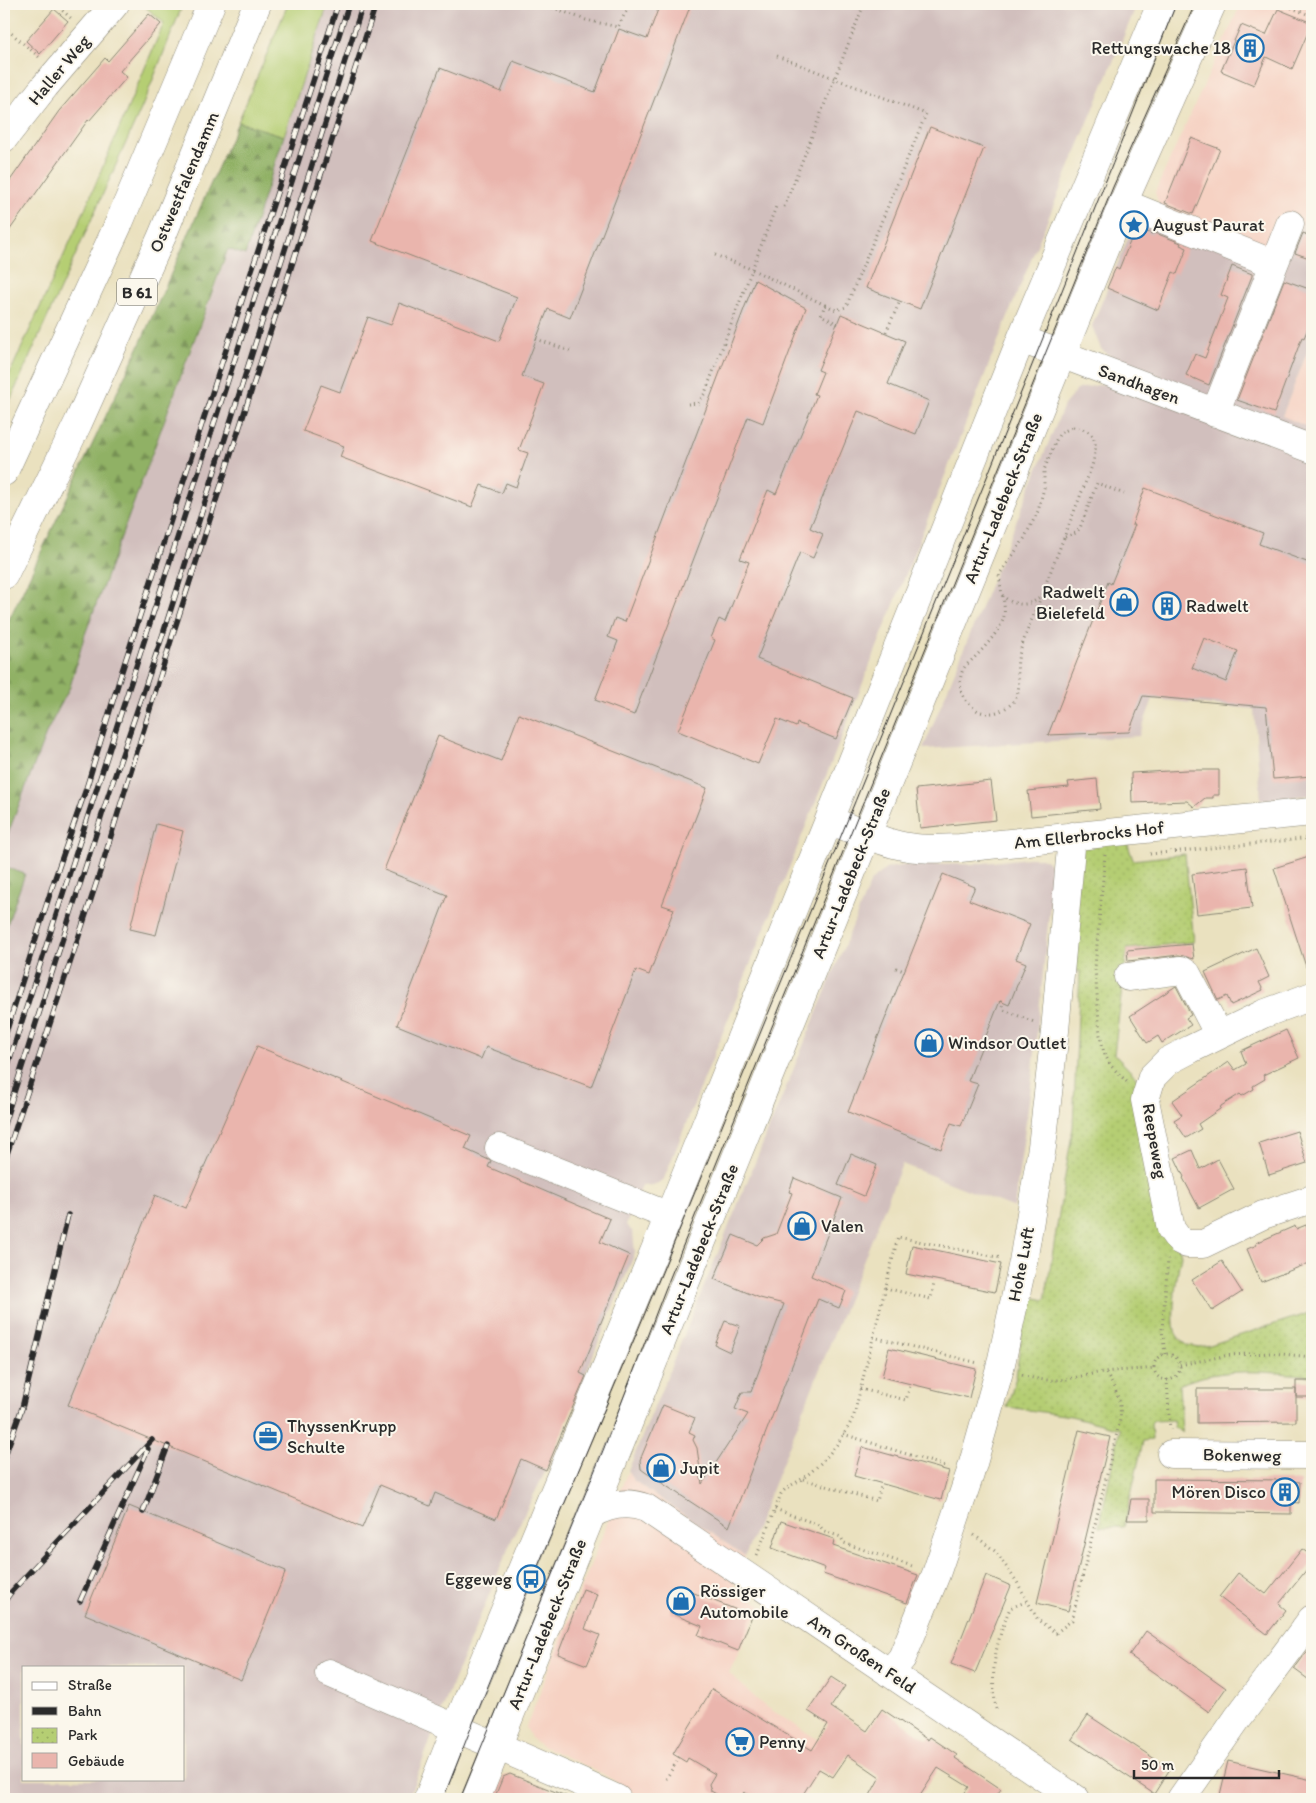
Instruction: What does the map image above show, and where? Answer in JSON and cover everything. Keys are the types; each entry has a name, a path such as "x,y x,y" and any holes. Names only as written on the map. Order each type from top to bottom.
{"main road":[{"name":"Haller Weg","path":"4,138 57,72 116,4"},
{"name":"B 61","path":"4,472 119,223 211,4"},
{"name":"Ostwestfalendamm","path":"4,576 78,423 158,245 257,4"},
{"path":"428,1799 669,1216 1021,339 1161,4"},
{"name":"Artur-Ladebeck-Straße","path":"476,1799 1123,203 1212,4"},
{"path":"1123,203 1274,264"},
{"path":"1216,413 1290,224"},
{"name":"Sandhagen","path":"1021,339 1312,449"},
{"name":"Am Ellerbrocks Hof","path":"829,820 900,846 930,849 960,848 1312,812"},
{"name":"Hohe Luft","path":"889,1673 902,1658 936,1574 970,1474 1000,1368 1023,1262 1042,1146 1055,1031 1072,836"},
{"path":"1128,977 1180,970 1187,974 1219,1035"},
{"name":"Reepeweg","path":"1171,1229 1145,1100 1152,1077 1168,1062 1219,1035 1263,1014 1312,996"},
{"path":"499,1148 669,1216"},
{"path":"1171,1229 1179,1240 1187,1244 1203,1244 1262,1215 1312,1199"},
{"name":"Bokenweg","path":"1171,1454 1312,1455"},
{"name":"Am Großen Feld","path":"592,1514 609,1506 630,1504 646,1508 655,1513 1076,1799"},
{"path":"1181,1799 1237,1719 1312,1619"},
{"path":"328,1673 617,1799"}],"path":[{"path":"543,4 586,20 618,27 630,4"},
{"path":"784,207 864,4"},
{"path":"1282,4 1312,16"},
{"path":"4,27 57,72"},
{"path":"715,255 751,269 836,310 846,307 926,114 777,56"},
{"path":"688,404 698,403 705,393 777,204"},
{"path":"886,332 900,301"},
{"path":"825,305 821,315 838,324"},
{"path":"536,339 570,351"},
{"path":"1073,427 1088,431 1093,436 1096,450 1092,466 1065,537 1019,655 1019,685 1016,697 1007,708 1000,711 988,713 976,710 966,700 961,690 960,678 963,670 990,640 1002,622 1005,613 999,579 1001,571 1024,539 1038,511 1043,496 1044,470 1056,438 1066,429 1073,427"},
{"path":"1065,537 1076,533 1080,528 1097,483 1124,494"},
{"path":"1002,595 1016,604 1031,603 1041,596"},
{"path":"896,968 904,971"},
{"path":"1000,1001 1004,1010 1035,1023"},
{"path":"1164,1354 1162,1330 1171,1229"},
{"path":"749,1577 781,1494 786,1488 815,1468 833,1449 854,1415 898,1237 1023,1262"},
{"path":"885,1288 932,1299 934,1283"},
{"path":"873,1337 1000,1368 1039,1381 1058,1381 1105,1372 1155,1368"},
{"path":"1180,1365 1229,1355 1271,1353 1312,1357"},
{"path":"1164,1354 1172,1354 1177,1358 1180,1365 1177,1375 1167,1379 1161,1378 1157,1374 1155,1362 1164,1354"},
{"path":"953,1524 970,1532 995,1551 1017,1582 1038,1620 1056,1634 1072,1620 1122,1406 1105,1372"},
{"path":"1167,1379 1171,1454"},
{"path":"860,1389 906,1400 910,1386"},
{"path":"844,1434 970,1474"},
{"path":"803,1478 877,1501 881,1486"},
{"path":"775,1509 819,1525 824,1530 842,1537 844,1543 936,1574"},
{"path":"996,1709 993,1692 994,1656 1002,1628 1010,1608 1028,1601"},
{"path":"666,1780 679,1758"}],"shaded area":[{"path":"328,4 1137,4 1014,301 663,1181 653,1185 642,1186 626,1225 633,1232 635,1253 546,1470 513,1537 452,1684 408,1799 4,1799 4,933 25,874 4,867 4,844 47,731 70,687 84,637 229,249 245,255"},
{"path":"1241,4 1312,4 1312,223 1305,220 1301,228 1274,255 1161,211 1155,192"},
{"path":"1142,204 1274,255 1301,227 1305,220 1312,223 1312,340 1282,416 1312,429 1312,795 1261,800 1254,709 1153,699 1139,736 923,749 1064,405 1078,389 1103,384 1112,357 1101,349 1092,326"},
{"path":"1312,340 1312,429 1282,416"},
{"path":"1041,858 1047,861 1051,866 1053,874 1033,1071 1014,1208 902,1164 745,1556 633,1480 628,1471 871,881 887,868 908,865 975,864"},
{"path":"628,1471 633,1480 745,1556 734,1585 761,1606 729,1673 762,1704 831,1748 803,1799 643,1799 603,1774 542,1746 531,1738 526,1727"}],"green space":[{"path":"142,4 183,4 142,107 4,414 4,386 81,218 164,23"},
{"path":"288,4 328,4 284,136 238,122"},
{"path":"238,122 284,136 245,255 228,249 84,637 70,687 47,731 4,844 4,630 140,344"},
{"path":"1126,839 1133,860 1185,854 1194,942 1127,949 1114,1054 1137,1078 1147,1076 1181,1256 1174,1304 1176,1332 1178,1337 1187,1345 1199,1347 1312,1312 1312,1376 1261,1372 1227,1373 1195,1379 1179,1385 1182,1433 1174,1427 1173,1420 1154,1421 1151,1424 1152,1440 1143,1441 1124,1527 1099,1527 1120,1429 1071,1416 1007,1407 1016,1377 1026,1296 1045,1300 1073,1127 1080,971 1066,971 1082,843"},
{"path":"4,867 25,874 4,933"}],"building":[{"path":"660,4 691,4 570,318 548,309 522,376 544,384 519,450 528,453 516,487 506,483 502,493 481,485 472,507 340,457 344,446 303,431 321,385 340,392 368,317 391,325 399,303 499,341 517,297 372,241 440,68 501,92 513,61 595,92 619,29 647,39"},
{"path":"54,9 68,21 40,54 26,41"},
{"path":"1278,9 1312,23 1292,69 1266,57 1254,85 1221,71 1241,25 1266,35"},
{"path":"149,14 161,24 120,71 127,77 88,120 4,238 4,189 59,111 105,58 108,61"},
{"path":"930,127 984,148 920,309 866,288"},
{"path":"1191,138 1220,149 1193,214 1165,203"},
{"path":"1136,227 1181,243 1180,245 1187,248 1177,274 1173,272 1158,310 1107,288 1116,267 1119,269"},
{"path":"1303,233 1312,237 1312,259 1295,253"},
{"path":"1232,266 1252,274 1252,276 1209,385 1186,375 1195,354 1205,358 1228,298 1221,295"},
{"path":"755,280 806,308 763,423 748,417 634,715 595,700 618,641 608,637 615,618 625,622"},
{"path":"1284,280 1312,290 1312,318 1304,338 1302,337 1274,413 1237,400"},
{"path":"841,314 905,341 888,384 929,401 916,434 858,411 810,528 823,534 813,558 800,552 757,659 853,698 836,739 797,723 796,727 777,719 758,764 678,731 715,640 711,638 719,619 725,622 749,562 740,559 768,490 776,494 817,395 814,394 823,372 818,370"},
{"name":"Radwelt","path":"1145,488 1263,533 1259,544 1312,564 1312,776 1273,779 1266,707 1143,696 1129,732 1048,735 1108,582 1111,584 1135,525 1132,525","holes":["1204,638 1238,651 1226,682 1192,668"]},
{"path":"519,714 707,788 662,905 674,909 649,975 636,970 591,1087 486,1047 481,1059 397,1025 447,895 384,870 438,736 501,761"},
{"path":"1219,770 1219,795 1213,795 1213,798 1205,798 1194,807 1187,801 1132,803 1131,773"},
{"path":"1097,779 1100,809 1031,816 1028,791 1069,787 1068,782"},
{"path":"991,781 996,820 920,828 916,789"},
{"path":"156,824 183,831 156,935 130,929"},
{"path":"1309,857 1312,867 1312,976 1309,976 1274,868"},
{"path":"1247,867 1252,908 1197,914 1192,874"},
{"name":"Windsor Outlet","path":"943,874 975,887 969,900 1030,924 1016,959 1026,963 1009,1005 1000,1001 968,1081 978,1084 961,1126 951,1123 941,1149 848,1112"},
{"path":"1192,944 1194,959 1179,955 1128,961 1127,950"},
{"path":"1256,948 1269,977 1259,982 1263,990 1231,1005 1227,996 1218,1000 1205,972"},
{"path":"1176,986 1191,1015 1186,1018 1191,1025 1162,1043 1158,1036 1147,1043 1130,1016"},
{"path":"1286,1030 1299,1058 1263,1075 1265,1079 1253,1086 1254,1089 1242,1096 1240,1094 1221,1106 1220,1109 1198,1124 1201,1129 1186,1138 1174,1120 1182,1115 1172,1101 1229,1062 1235,1070 1246,1064 1241,1051"},
{"path":"257,1046 471,1136 465,1149 491,1161 488,1167 610,1219 600,1242 629,1255 580,1373 586,1376 546,1470 521,1459 496,1519 435,1493 430,1506 380,1485 362,1528 68,1405 155,1195 186,1208"},
{"path":"1297,1131 1307,1163 1269,1175 1259,1143"},
{"path":"1192,1150 1200,1169 1218,1159 1234,1189 1199,1208 1175,1158"},
{"path":"851,1154 877,1165 864,1196 838,1185"},
{"path":"794,1178 842,1198 811,1276 846,1291 839,1308 818,1299 729,1527 641,1469 640,1460 663,1405 695,1418 689,1432 695,1435 693,1440 697,1448 702,1484 748,1414 735,1409 742,1392 751,1392 784,1304 760,1298 714,1279 733,1235 757,1245 764,1238 776,1234 792,1193 789,1192"},
{"path":"1306,1225 1312,1239 1312,1262 1261,1282 1247,1249 1257,1245 1256,1243 1295,1226 1296,1229"},
{"path":"912,1245 1001,1264 995,1292 906,1274"},
{"path":"1222,1261 1242,1292 1212,1311 1192,1280"},
{"path":"725,1321 740,1326 730,1352 715,1345"},
{"path":"889,1348 976,1369 969,1398 882,1377"},
{"path":"1296,1381 1312,1381 1312,1397 1296,1397"},
{"path":"1197,1389 1296,1389 1296,1422 1197,1423"},
{"path":"1079,1430 1110,1437 1068,1611 1037,1603"},
{"path":"862,1447 949,1471 941,1500 854,1476"},
{"path":"1154,1479 1291,1480 1300,1482 1299,1503 1291,1502 1291,1514 1154,1512"},
{"path":"1131,1499 1149,1499 1149,1520 1127,1520"},
{"path":"129,1506 286,1571 241,1680 85,1614"},
{"path":"781,1521 834,1539 833,1546 918,1575 907,1603 823,1574 825,1568 772,1548"},
{"path":"1302,1549 1312,1556 1312,1563 1279,1604 1286,1610 1267,1634 1219,1597 1238,1573 1266,1594"},
{"path":"986,1575 1011,1586 975,1673 951,1664"},
{"path":"679,1587 752,1616 738,1651 698,1635 702,1626 670,1613"},
{"path":"583,1589 597,1594 585,1629 600,1635 587,1665 558,1654"},
{"path":"1146,1631 1226,1688 1209,1712 1129,1655"},
{"path":"1312,1645 1312,1682 1294,1669"},
{"path":"831,1677 845,1686 831,1707 867,1731 882,1709 928,1740 930,1737 957,1755 955,1758 1001,1789 994,1799 960,1799 969,1787 938,1768 918,1799 868,1799 880,1777 848,1755 833,1777 819,1769 800,1799 757,1799 744,1792 739,1799 725,1799 711,1791 709,1784 715,1774 688,1758 686,1762 673,1754 712,1689 812,1750 828,1724 808,1711"},
{"path":"1088,1715 1170,1769 1154,1794 1072,1739"},
{"path":"1228,1761 1312,1780 1312,1799 1219,1799"},
{"path":"510,1774 571,1799 494,1799 503,1777"}],"tram line":[{"path":"443,1799 495,1668 660,1277 855,801 1176,4"},
{"path":"460,1799 604,1448 665,1290 1113,187 1195,4"}],"railway":[{"path":"4,1039 338,4"},
{"path":"4,1077 349,4"},
{"path":"4,1124 108,796 163,634 363,4"},
{"path":"4,1163 99,875 173,634 376,4"},
{"path":"4,1458 22,1408 68,1215"},
{"path":"4,1602 12,1591 152,1440"},
{"path":"143,1512 168,1446"},
{"path":"80,1601 148,1449"}],"place":[{"name":"Rettungswache 18","path":"1250,48"},
{"name":"August Paurat","path":"1134,225"},
{"name":"Radwelt Bielefeld","path":"1124,602"},
{"name":"Radwelt","path":"1167,606"},
{"name":"Windsor Outlet","path":"929,1043"},
{"name":"Valen","path":"802,1226"},
{"name":"ThyssenKrupp Schulte","path":"268,1436"},
{"name":"Jupit","path":"661,1468"},
{"name":"Mören Disco","path":"1285,1492"},
{"name":"Eggeweg","path":"531,1579"},
{"name":"Rössiger Automobile","path":"681,1601"},
{"name":"Penny","path":"740,1742"}]}
